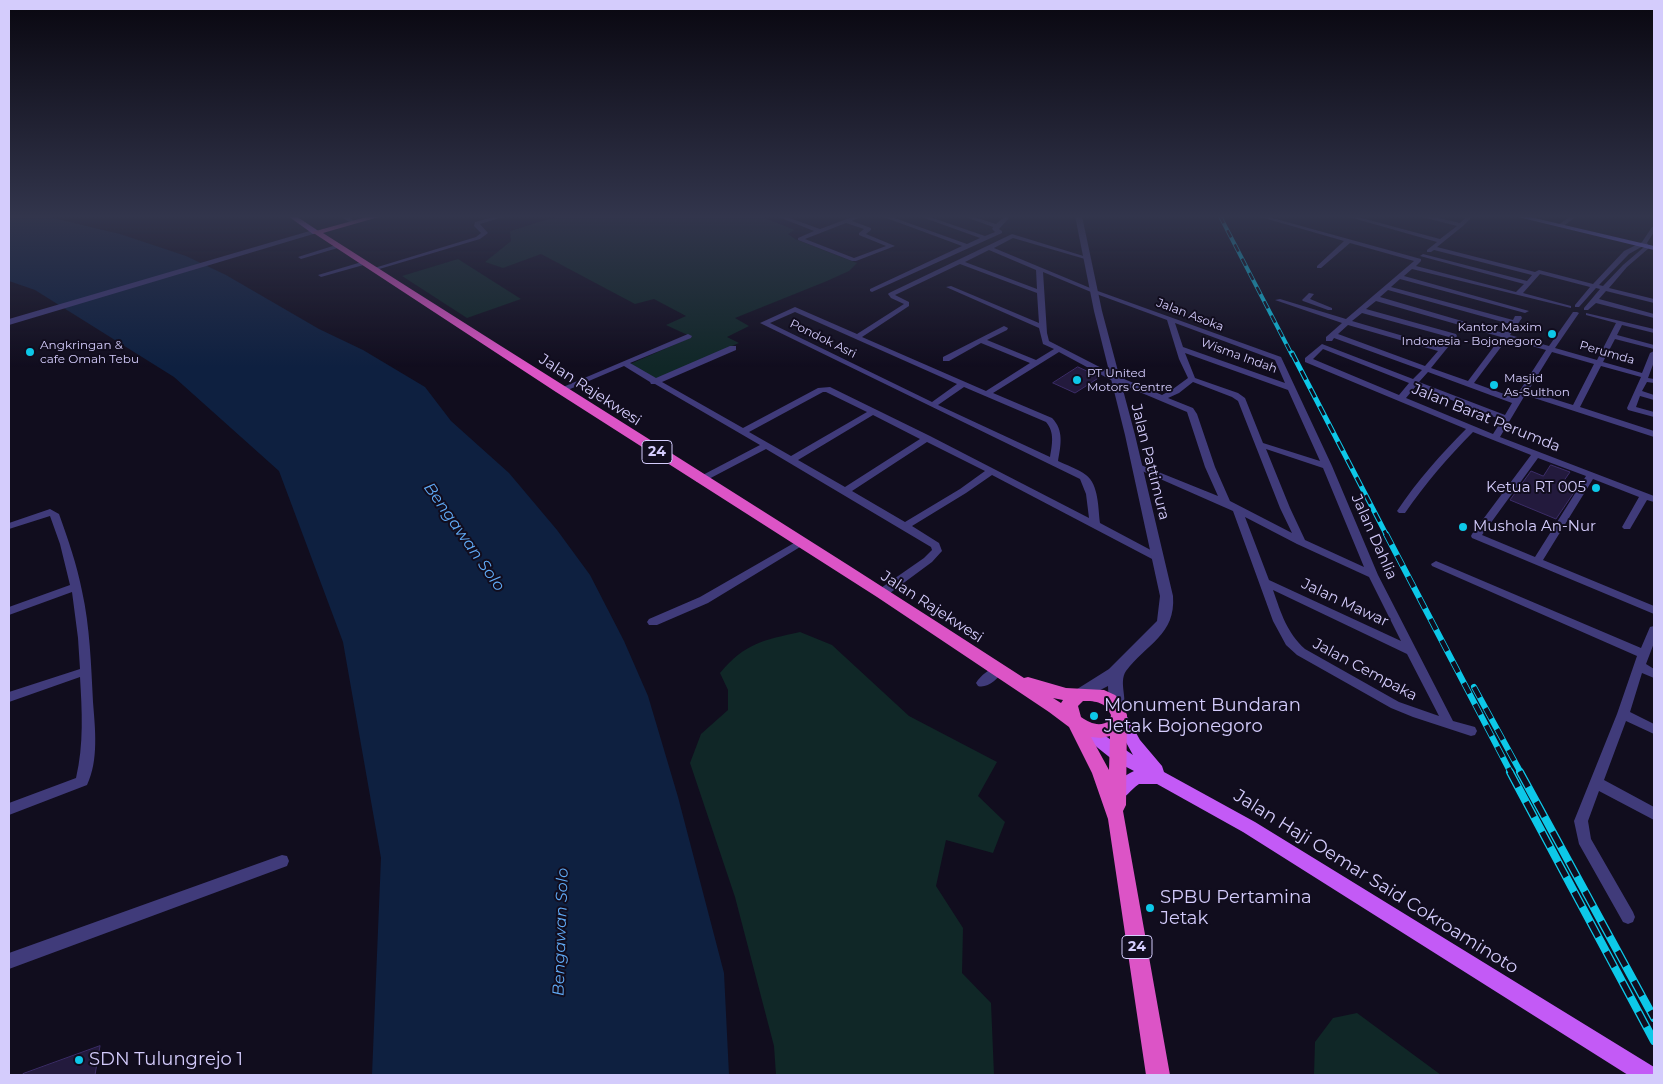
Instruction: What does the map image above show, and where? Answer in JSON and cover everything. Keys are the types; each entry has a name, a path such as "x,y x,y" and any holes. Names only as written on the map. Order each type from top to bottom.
{"highway":[{"name":"Jalan Rajekwesi","path":"371,267 700,480 882,593 999,670"},
{"name":"24","path":"999,670 1044,688 1079,695 1098,694 1106,698 1118,712 1117,818 1158,1075"},
{"name":"24","path":"999,670 1079,725 1101,772 1117,818"},
{"path":"1079,695 1072,700 1069,709 1079,725 1101,732 1110,730 1118,722 1118,712"}],"main road":[{"path":"1118,712 1134,744 1164,780"},
{"name":"Jalan Haji Oemar Said Cokroaminoto","path":"1079,725 1119,754 1249,827 1647,1075"},
{"path":"1117,794 1126,783 1138,776 1164,780"}],"street":[{"path":"9,322 193,267"},
{"path":"320,275 367,267"},
{"path":"872,290 923,267"},
{"name":"Pondok Asri","path":"858,337 907,305 891,296 891,294 950,267"},
{"path":"972,267 1040,292"},
{"name":"Jalan Asoka","path":"1035,267 1093,291 1278,359"},
{"name":"Jalan Pattimura","path":"1079,695 1100,685 1118,671 1163,623 1167,613 1165,586 1089,267"},
{"path":"1410,267 1322,346 1507,419"},
{"path":"1413,267 1587,311 1654,331"},
{"path":"1457,267 1527,283"},
{"path":"1507,267 1536,274"},
{"name":"Perumda","path":"1495,438 1574,309 1613,267"},
{"path":"1587,311 1604,288 1624,267"},
{"path":"1039,268 1043,327 1046,342 1114,378 1184,407 1193,414 1210,467 1226,504"},
{"path":"1518,294 1540,272 1654,301"},
{"path":"1399,277 1525,311"},
{"path":"949,287 1043,327"},
{"path":"1387,288 1515,323"},
{"path":"1311,294 1305,300 1307,302 1350,319 1443,350"},
{"name":"Perumda","path":"1374,298 1550,348 1654,381"},
{"path":"1470,384 1535,298"},
{"path":"1278,300 1350,319"},
{"path":"1594,300 1654,316"},
{"name":"Pondok Asri","path":"932,405 764,323 797,310 1053,422 1056,429 1056,450 1053,462"},
{"path":"1361,310 1452,336"},
{"path":"1170,320 1192,379 1236,395 1242,400 1285,508 1301,542"},
{"path":"1575,408 1620,322"},
{"path":"1400,399 1416,383 1462,324"},
{"path":"946,359 1004,328"},
{"path":"1334,335 1518,402"},
{"path":"560,390 688,336"},
{"path":"1612,336 1654,347"},
{"path":"981,340 1036,363"},
{"name":"Jalan Barat Perumda","path":"1322,346 1309,362 1495,438 1649,497"},
{"path":"654,382 733,348"},
{"name":"Wisma Indah","path":"1179,348 1291,388"},
{"path":"986,394 1059,349"},
{"path":"1624,425 1639,393 1654,353"},
{"name":"Jalan Dahlia","path":"1278,359 1327,466 1373,575 1449,724"},
{"path":"624,363 935,545 937,551 928,560 882,593"},
{"path":"1162,398 1176,391 1192,379"},
{"path":"932,405 963,384"},
{"path":"743,432 824,389 927,438 1158,558"},
{"path":"1524,392 1654,434"},
{"path":"1639,393 1654,398"},
{"path":"932,405 1083,477 1087,481 1092,497 1095,526"},
{"path":"1631,408 1654,415"},
{"path":"790,461 873,412"},
{"path":"1402,511 1414,493 1450,450 1472,428"},
{"path":"844,492 927,438"},
{"path":"1261,445 1327,466"},
{"path":"700,480 765,446"},
{"path":"1536,454 1476,536 1654,610"},
{"path":"1138,467 1226,504 1301,542 1373,575"},
{"path":"905,526 963,491 991,471"},
{"path":"1537,562 1592,474"},
{"path":"1627,527 1649,497"},
{"name":"Jalan Cempaka","path":"1238,511 1279,621 1290,642 1301,652 1395,705 1471,731"},
{"path":"9,526 53,512 65,544 84,638 89,731 87,760 82,781 9,809"},
{"path":"654,622 704,600 801,542"},
{"path":"1436,564 1641,660 1654,674"},
{"name":"Jalan Mawar","path":"1264,582 1412,651"},
{"path":"9,611 75,587"},
{"path":"1628,917 1584,840 1581,830 1584,811 1597,783 1641,660 1654,630"},
{"path":"982,683 999,670"},
{"path":"9,697 86,671"},
{"path":"1118,671 1114,688 1118,712"},
{"path":"1623,714 1654,729"},
{"path":"1597,783 1654,814"},
{"path":"9,961 282,861"}],"green space":[{"path":"433,267 470,267 521,299 467,318 402,276"},
{"path":"565,267 853,267 849,271 827,281 735,318 749,326 727,337 739,343 654,380 630,364 692,337 666,325 686,316 654,299 635,304"},
{"path":"800,632 832,645 909,716 997,762 978,796 1005,822 993,853 946,840 936,886 963,928 962,973 991,1003 994,1075 776,1075 774,1046 735,897 690,763 701,734 728,710 728,690 720,673 738,655 756,644"},
{"path":"1357,1013 1441,1075 1314,1075 1315,1042 1333,1018"}],"water":[{"name":"Bengawan Solo","path":"9,267 208,267 319,329 363,350 425,387 451,421 509,473 557,530 590,575 624,641 648,696 678,797 724,973 729,1075 372,1075 381,858 343,642 279,471 174,377 35,290 9,281"}],"building":[{"name":"PT United Motors Centre","path":"1078,367 1100,377 1075,393 1053,383"},
{"path":"1551,465 1570,472 1561,485 1575,491 1556,519 1510,500 1531,471 1543,476"},
{"name":"SDN Tulungrejo 1","path":"100,1046 95,1075 23,1075 23,1074"}],"railway":[{"path":"1246,267 1292,355"},
{"path":"1292,353 1387,536"},
{"path":"1386,534 1511,773"},
{"path":"1474,687 1521,773"},
{"path":"1510,772 1654,1041"},
{"path":"1520,772 1654,1018"}],"place":[{"name":"Kantor Maxim Indonesia - Bojonegoro","path":"1552,334"},
{"name":"Angkringan & cafe Omah Tebu","path":"30,352"},
{"name":"PT United Motors Centre","path":"1077,380"},
{"name":"Masjid As-Sulthon","path":"1494,385"},
{"name":"Ketua RT 005","path":"1596,488"},
{"name":"Mushola An-Nur","path":"1463,527"},
{"name":"Monument Bundaran Jetak Bojonegoro","path":"1094,716"},
{"name":"SPBU Pertamina Jetak","path":"1150,908"},
{"name":"SDN Tulungrejo 1","path":"79,1060"}]}
